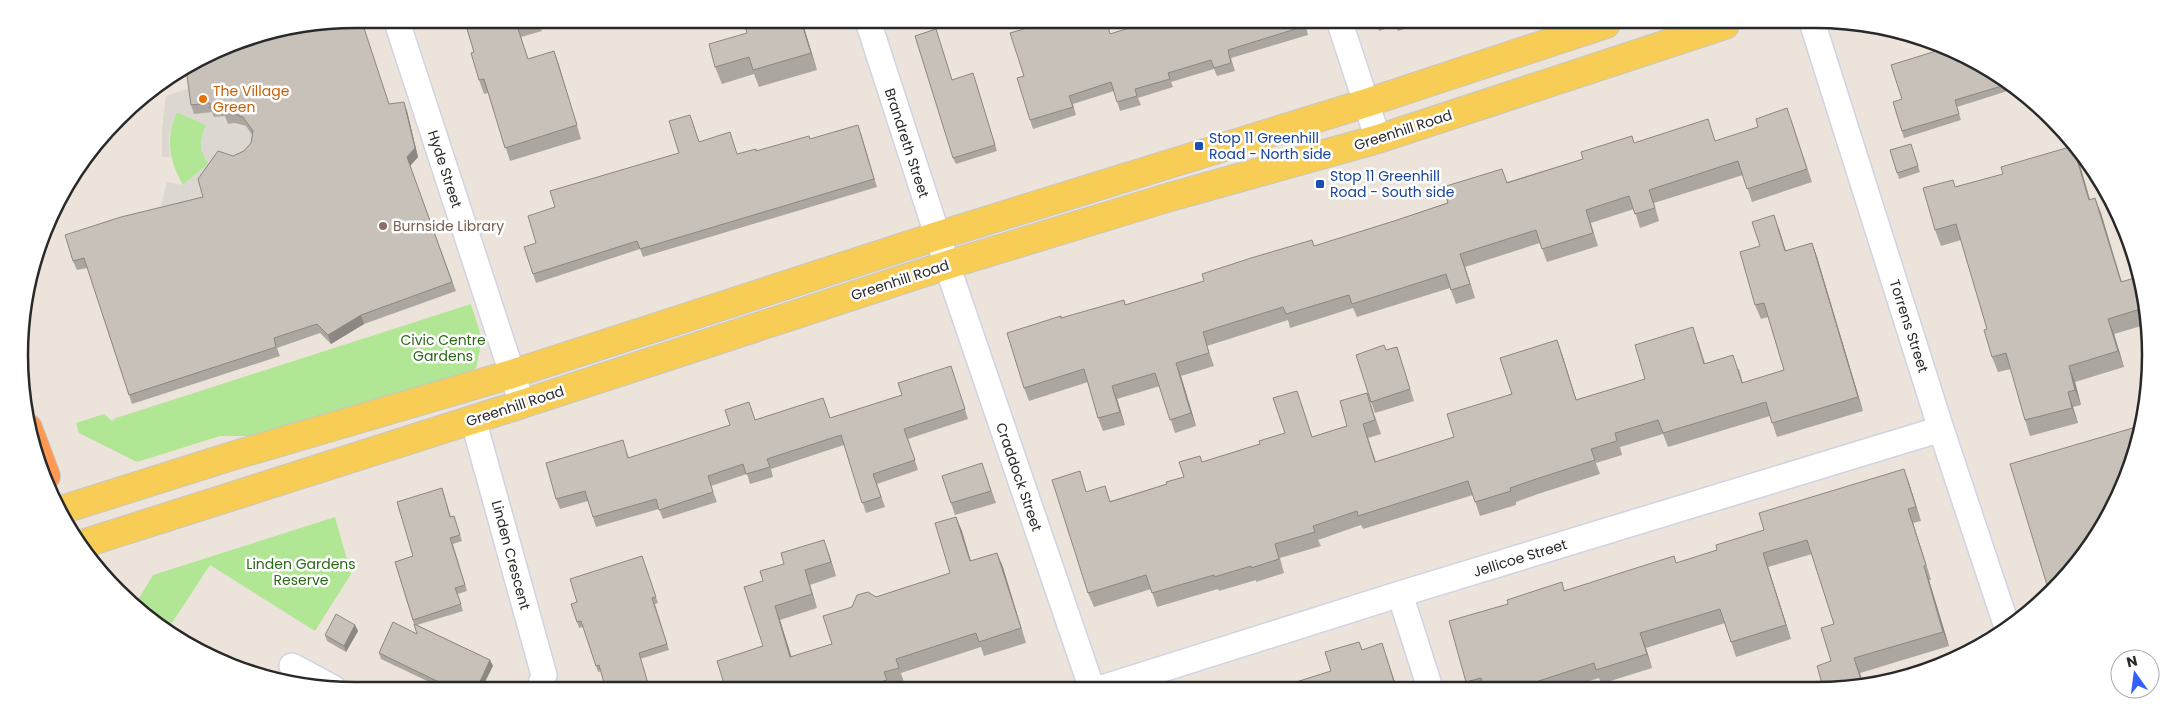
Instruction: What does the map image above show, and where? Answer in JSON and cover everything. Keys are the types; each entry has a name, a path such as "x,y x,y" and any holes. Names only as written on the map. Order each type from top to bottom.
{"main road":[{"path":"66,508 232,456 512,374 937,236 1366,102 1594,28"},
{"name":"Greenhill Road","path":"87,542 473,420 946,265 1170,198 1378,139 1716,28"}],"street":[{"name":"Hyde Street","path":"399,28 522,404"},
{"name":"Brandreth Street","path":"870,28 946,265"},
{"path":"1342,28 1378,139"},
{"name":"Torrens Street","path":"1814,28 2005,621"},
{"name":"Craddock Street","path":"946,265 1090,682"},
{"name":"Linden Crescent","path":"473,420 544,675 542,682"},
{"name":"Jellicoe Street","path":"1122,682 1400,594 1942,429"},
{"path":"1400,594 1428,682"},
{"path":"292,666 317,679"}],"green space":[{"path":"177,112 206,125 202,145 203,154 208,164 183,185 174,167 170,149 171,131"},
{"name":"Civic Centre Gardens","path":"471,304 482,339 476,368 463,378 252,436 220,436 137,462 79,433 76,423 104,414 112,421 116,418"},
{"name":"Linden Gardens Reserve","path":"335,517 351,574 315,631 210,565 171,625 138,599 153,575"}],"shaded area":[{"path":"190,88 213,112 214,117 225,116 228,124 235,123 246,126 256,140 206,206 163,217 161,205 167,182 183,185 208,164 201,150 201,139 206,125 177,112 169,134 170,157 162,157 162,128 166,96"}],"building":[{"path":"364,28 389,104 404,102 415,148 407,157 452,282 361,315 328,335 317,324 274,338 276,347 129,395 84,258 73,261 65,235 121,217 203,197 198,179 218,151 233,156 244,151 251,143 253,131 243,117 231,113 225,115 222,107 210,108 210,103 191,105 187,74 229,52 270,39 312,30"},
{"path":"467,28 518,28 528,59 554,51 577,125 505,148 484,79 479,80 471,53 474,52"},
{"path":"745,28 803,28 811,53 753,70 749,57 715,67 709,44 747,33"},
{"path":"1027,28 1108,28 1110,34 1129,28 1299,28 1228,50 1231,63 1214,68 1211,60 1168,73 1170,79 1135,89 1137,96 1117,102 1111,82 1069,96 1073,107 1030,120 1017,78 1024,76 1010,33"},
{"path":"936,29 952,80 973,73 995,145 953,158 915,36"},
{"path":"1937,51 1979,71 2002,86 1955,100 1959,114 1902,131 1893,102 1902,99 1891,65"},
{"path":"1787,108 1807,169 1747,189 1738,161 1649,190 1655,208 1635,214 1629,196 1586,210 1593,233 1542,249 1536,230 1460,254 1470,284 1451,290 1446,274 1352,304 1349,295 1286,314 1283,307 1203,332 1209,353 1176,363 1191,413 1170,420 1155,373 1112,386 1120,412 1098,418 1084,369 1024,388 1007,333 1061,316 1061,318 1124,300 1125,305 1204,281 1202,274 1251,258 1312,240 1314,246 1394,221 1448,203 1443,187 1502,169 1507,183 1583,159 1581,152 1632,136 1634,143 1708,119 1715,141 1758,127 1756,119"},
{"path":"690,115 699,142 730,132 737,154 756,149 756,151 809,136 810,139 858,125 874,179 640,249 637,241 533,274 524,247 536,243 528,216 555,207 550,191 679,153 669,121"},
{"path":"1911,144 1918,166 1897,173 1890,150"},
{"path":"2068,147 2076,157 2089,200 2095,198 2121,282 2133,278 2139,309 2108,319 2118,351 2069,366 2075,390 2068,392 2072,408 2025,420 2006,353 1992,357 1984,330 1987,329 1956,224 1935,230 1923,188 1953,180 1955,187 2003,174 2001,167"},
{"path":"1774,215 1785,251 1812,243 1858,397 1772,423 1766,402 1663,433 1658,420 1615,433 1617,441 1591,449 1595,460 1510,488 1511,491 1475,502 1468,481 1358,516 1357,511 1313,526 1315,532 1275,544 1279,559 1251,568 1251,566 1214,577 1214,575 1152,593 1146,575 1088,593 1052,480 1080,471 1086,492 1105,486 1110,502 1167,484 1166,482 1184,477 1179,462 1200,456 1202,462 1260,444 1259,441 1285,433 1273,398 1297,391 1312,437 1347,426 1340,401 1367,393 1375,420 1363,424 1375,462 1454,437 1447,414 1512,394 1500,358 1557,340 1576,400 1645,379 1635,345 1693,327 1704,364 1733,355 1742,383 1784,370 1764,303 1755,305 1740,252 1760,246 1752,222"},
{"path":"1384,345 1386,350 1397,347 1410,389 1371,402 1356,355"},
{"path":"951,366 965,409 904,429 915,460 873,474 881,497 862,503 841,435 767,459 770,467 746,474 743,464 708,476 713,492 659,510 656,499 593,517 585,491 556,499 546,463 623,440 628,458 730,425 725,410 749,402 755,420 823,398 830,418 902,395 898,383"},
{"path":"2134,428 2118,480 2099,518 2075,554 2047,586 2010,464"},
{"path":"982,463 991,491 951,503 942,476"},
{"path":"1904,469 1916,507 1908,509 1926,565 1924,566 1943,632 1854,658 1861,679 1821,682 1817,666 1831,661 1821,628 1834,624 1807,540 1763,553 1786,625 1731,642 1720,609 1640,633 1647,654 1596,670 1594,663 1535,682 1482,682 1481,678 1466,682 1449,621 1508,604 1507,600 1562,582 1564,591 1674,556 1676,563 1717,550 1716,545 1764,530 1759,513"},
{"path":"442,488 450,517 454,516 460,535 450,538 465,585 455,588 461,604 413,620 395,562 413,556 397,502"},
{"path":"956,517 970,561 997,553 1021,628 979,642 976,633 896,659 899,668 884,672 887,680 880,682 724,682 717,661 763,646 744,587 763,581 760,571 784,564 781,553 824,540 831,562 805,570 812,594 775,606 790,657 832,644 823,616 852,607 857,595 868,592 876,597 950,573 935,523"},
{"path":"642,556 656,597 652,598 667,644 639,653 648,682 604,682 599,665 596,666 581,621 577,622 571,604 577,602 570,579"},
{"path":"336,614 355,625 344,646 325,635"},
{"path":"393,622 417,634 414,624 490,660 480,682 439,682 379,653"},
{"path":"1359,642 1362,650 1382,643 1394,682 1296,682 1331,671 1325,652"}],"place":[{"name":"The Village Green","path":"203,99"},
{"name":"Stop 11 Greenhill Road - North side","path":"1199,146"},
{"name":"Stop 11 Greenhill Road - South side","path":"1320,184"},
{"name":"Burnside Library","path":"383,226"}]}
